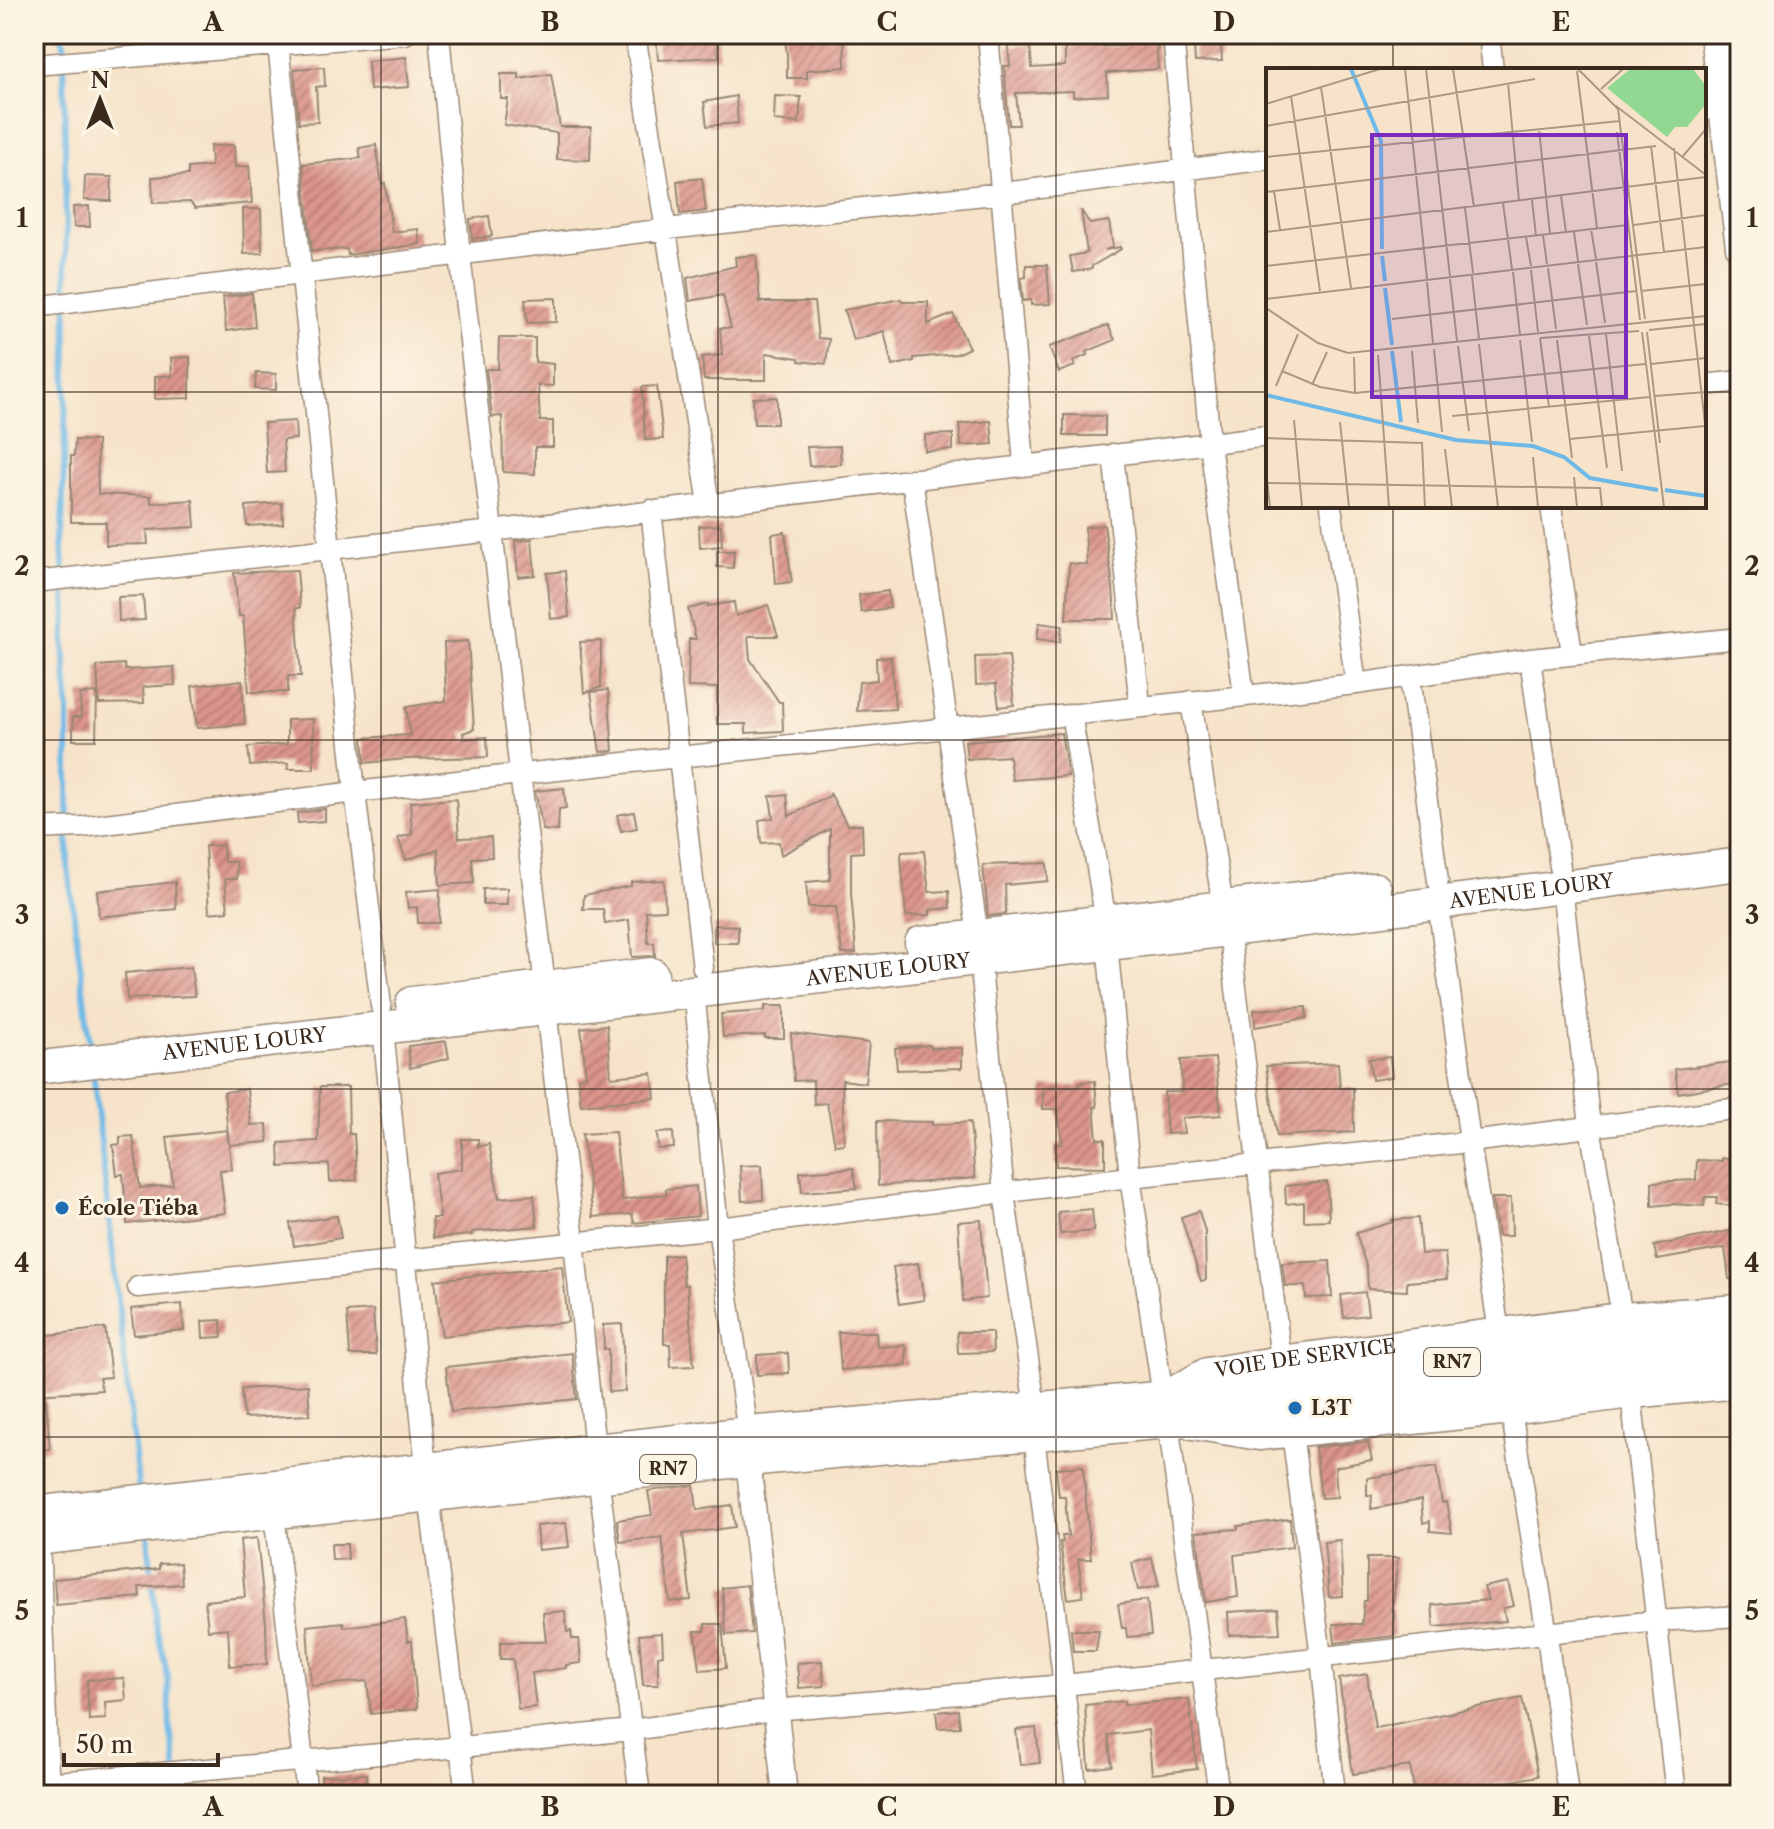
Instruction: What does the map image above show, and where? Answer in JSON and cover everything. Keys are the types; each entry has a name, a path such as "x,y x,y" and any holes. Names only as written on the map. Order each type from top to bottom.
{"main road":[{"path":"1714,34 1740,247"},
{"name":"AVENUE LOURY","path":"1561,878 1740,845"},
{"name":"AVENUE LOURY","path":"34,1046 92,1049 545,999 1561,878 1740,864"},
{"name":"AVENUE LOURY","path":"34,1068 92,1049"},
{"name":"VOIE DE SERVICE","path":"1166,1409 1207,1372 1622,1317 1740,1309"},
{"name":"RN7","path":"1166,1409 1274,1388 1498,1355 1740,1327"},
{"name":"RN7","path":"36,1530 117,1517 748,1446 1740,1358"},
{"path":"1166,1409 1259,1436 1740,1384"},
{"name":"RN7","path":"167,1512 274,1514 428,1482"}],"street":[{"path":"40,65 278,40 405,34"},
{"path":"439,34 460,255 574,1241 596,1463 640,1795"},
{"path":"635,34 709,504"},
{"path":"988,34 1024,464"},
{"path":"1173,34 1210,444 1244,695"},
{"path":"1489,34 1493,68"},
{"path":"278,40 428,1482 466,1795"},
{"path":"39,306 1266,159"},
{"path":"1706,385 1740,381"},
{"path":"41,581 492,531 1266,436"},
{"path":"1113,454 1140,705"},
{"path":"912,479 979,947 1004,1193 1077,1795"},
{"path":"1331,508 1356,684"},
{"path":"1551,508 1572,654"},
{"path":"651,510 678,757 718,1228 748,1446 785,1795"},
{"path":"36,829 82,827 355,792 1356,684 1530,659 1740,638"},
{"path":"1530,659 1561,878 1590,1126 1622,1317"},
{"path":"1410,677 1470,1142 1499,1332"},
{"path":"1191,701 1226,918 1281,1360"},
{"path":"1071,714 1107,932 1130,1177 1166,1409 1219,1795"},
{"path":"138,1287 718,1228 1130,1177 1470,1142 1740,1108"},
{"path":"1631,1394 1676,1795"},
{"path":"1511,1410 1547,1635 1568,1795"},
{"path":"1292,1432 1335,1795"},
{"path":"274,1514 307,1795"},
{"path":"36,1530 44,1787 631,1730 774,1710 1064,1685 1657,1621 1740,1616"}],"building":[{"path":"656,34 717,34 719,57 658,60"},
{"path":"784,34 844,34 845,67 807,70 807,78 787,78"},
{"path":"1123,34 1156,34 1158,69 1107,73 1108,95 1073,97 1073,91 1016,93 1019,125 1009,125 1004,66 1010,66 1008,46 1030,44 1032,68 1065,66 1065,46 1124,46"},
{"path":"1221,44 1222,61 1195,62 1194,45"},
{"path":"406,57 409,87 370,90 368,61"},
{"path":"324,67 325,86 316,87 318,122 299,123 294,69"},
{"path":"501,74 519,74 519,79 551,74 560,127 591,127 590,160 557,159 557,133 504,125 508,99 501,99"},
{"path":"736,96 738,123 707,126 704,102"},
{"path":"775,96 801,97 799,123 774,121"},
{"path":"234,145 235,167 249,166 252,203 195,208 190,202 153,203 152,177 188,175 188,168 211,166 210,146"},
{"path":"376,145 392,232 418,229 420,244 348,255 347,249 312,251 303,164 361,158 359,148"},
{"path":"85,176 112,177 111,201 84,200"},
{"path":"702,178 706,211 680,214 677,181"},
{"path":"89,206 90,227 74,227 73,207"},
{"path":"243,209 261,209 262,253 244,254"},
{"path":"1081,210 1090,224 1109,221 1113,247 1105,250 1121,249 1092,266 1092,269 1073,272 1070,256 1087,253"},
{"path":"489,216 492,236 472,239 470,219"},
{"path":"756,255 760,302 814,302 818,338 829,339 826,364 766,353 766,380 704,380 702,357 722,355 720,328 731,328 723,295 690,301 687,278 736,266 735,257"},
{"path":"1026,265 1047,265 1050,304 1031,305 1031,300 1023,301 1021,278 1026,277"},
{"path":"252,293 255,327 226,331 223,297"},
{"path":"556,298 556,322 527,323 525,299"},
{"path":"901,299 902,302 928,302 928,324 953,314 969,348 957,354 914,358 914,361 892,366 884,331 853,340 844,310"},
{"path":"1108,325 1115,340 1086,352 1087,355 1073,361 1075,366 1059,372 1049,347"},
{"path":"499,338 535,338 535,362 553,364 553,386 538,385 540,421 553,421 553,447 535,447 535,474 503,472 502,416 492,417 486,369 498,369"},
{"path":"190,357 190,398 155,399 155,376 172,376 171,358"},
{"path":"256,373 276,374 276,390 255,389"},
{"path":"657,386 663,439 645,440 642,387"},
{"path":"777,397 777,424 754,424 753,398"},
{"path":"1064,415 1105,416 1105,436 1064,436"},
{"path":"295,421 296,439 283,440 285,472 267,473 264,423"},
{"path":"991,421 993,444 961,446 959,424"},
{"path":"953,434 953,450 925,451 925,435"},
{"path":"75,440 97,441 98,494 151,496 151,503 193,500 195,527 147,530 148,544 106,545 106,522 71,522 71,456 74,456"},
{"path":"840,446 841,464 809,466 807,447"},
{"path":"282,503 283,524 247,526 246,506"},
{"path":"721,525 722,546 700,548 699,526"},
{"path":"1104,525 1115,619 1066,619 1069,563 1087,565 1085,527"},
{"path":"785,532 792,582 776,584 772,534"},
{"path":"532,539 535,575 518,577 515,541"},
{"path":"717,551 734,551 733,568 717,567"},
{"path":"297,570 300,608 296,608 301,676 288,676 288,692 249,692 243,616 239,616 234,573"},
{"path":"565,571 569,617 551,619 547,573"},
{"path":"888,591 890,608 861,612 859,595"},
{"path":"143,596 145,620 119,621 118,597"},
{"path":"734,602 736,616 768,605 778,636 748,636 750,659 779,702 782,702 783,731 746,733 746,724 717,724 717,688 688,687 689,639 696,639 688,609"},
{"path":"1039,623 1062,626 1060,642 1037,639"},
{"path":"468,641 474,729 463,733 464,739 487,737 488,757 365,763 363,738 410,735 406,707 446,701 444,643"},
{"path":"601,641 601,687 584,693 580,642"},
{"path":"1009,656 1014,705 999,707 996,684 976,685 975,657"},
{"path":"891,657 895,709 857,711 859,682 877,680 876,658"},
{"path":"124,664 125,670 174,667 175,685 143,687 144,703 99,704 97,666"},
{"path":"242,680 245,724 197,728 192,686"},
{"path":"608,690 613,751 600,752 591,692"},
{"path":"97,693 96,740 73,740 73,717 81,717 80,694"},
{"path":"313,719 314,769 288,769 288,763 250,766 248,747 287,744 287,720"},
{"path":"1061,733 1068,776 1012,780 1009,756 967,759 965,741"},
{"path":"564,788 566,808 559,809 558,831 543,830 535,791"},
{"path":"830,793 847,825 862,825 863,852 851,853 856,953 842,954 836,907 808,907 806,882 830,880 830,829 781,855 779,842 761,843 759,820 773,818 770,796 787,794 789,816 830,796"},
{"path":"456,799 459,838 491,837 492,857 472,858 474,883 440,885 438,849 406,860 398,838 412,834 410,802"},
{"path":"325,809 325,821 298,823 297,813"},
{"path":"634,812 637,828 621,831 617,815"},
{"path":"223,845 224,862 236,862 237,879 225,879 228,911 209,913 205,846"},
{"path":"924,851 929,892 949,891 950,908 930,910 930,915 906,916 902,852"},
{"path":"1047,863 1048,881 1005,885 1006,914 988,916 983,865"},
{"path":"664,880 665,910 646,911 648,943 654,943 655,956 632,957 629,920 605,924 603,909 583,909 584,895 631,886 631,882"},
{"path":"175,882 176,909 99,917 97,891"},
{"path":"507,888 507,905 483,905 483,889"},
{"path":"440,889 439,923 418,923 417,907 408,908 406,892"},
{"path":"714,925 738,926 738,943 714,943"},
{"path":"191,967 195,996 127,999 125,973"},
{"path":"765,1006 784,1006 784,1038 765,1038 765,1035 723,1037 721,1014 765,1011"},
{"path":"1306,1007 1307,1018 1255,1027 1254,1010"},
{"path":"607,1025 611,1077 652,1073 655,1098 581,1105 578,1077 586,1076 581,1028"},
{"path":"791,1033 869,1043 865,1083 842,1080 844,1144 835,1145 827,1103 814,1104 813,1080 794,1081"},
{"path":"446,1041 449,1058 410,1068 408,1046"},
{"path":"930,1045 931,1048 962,1048 962,1068 897,1070 895,1048"},
{"path":"1390,1057 1392,1077 1372,1080 1369,1059"},
{"path":"1215,1058 1221,1115 1182,1118 1184,1133 1167,1134 1164,1092 1182,1092 1181,1060"},
{"path":"1740,1061 1740,1083 1678,1093 1675,1069"},
{"path":"1338,1063 1340,1088 1353,1088 1354,1132 1277,1136 1266,1066"},
{"path":"1095,1081 1097,1139 1105,1139 1105,1167 1056,1166 1055,1144 1062,1144 1058,1109 1043,1109 1043,1087 1079,1086 1079,1083"},
{"path":"320,1087 348,1087 349,1134 354,1134 357,1180 330,1182 329,1164 280,1167 279,1143 318,1141"},
{"path":"247,1089 251,1125 267,1124 268,1142 229,1145 224,1092"},
{"path":"877,1121 932,1122 932,1125 970,1122 975,1178 878,1186"},
{"path":"227,1130 232,1169 220,1170 225,1213 127,1224 123,1174 117,1175 113,1145 120,1144 120,1137 133,1136 140,1188 173,1185 167,1137"},
{"path":"615,1132 622,1200 666,1194 666,1189 696,1186 698,1216 634,1223 632,1214 593,1217 582,1134"},
{"path":"673,1132 674,1148 658,1149 657,1133"},
{"path":"462,1139 478,1139 478,1147 489,1144 499,1198 534,1195 537,1226 433,1238 432,1218 440,1218 434,1173 462,1169"},
{"path":"1722,1158 1738,1161 1737,1196 1732,1196 1730,1206 1716,1204 1717,1197 1705,1197 1704,1206 1652,1206 1652,1182 1696,1180 1697,1160 1722,1161"},
{"path":"762,1165 763,1200 742,1201 740,1166"},
{"path":"853,1168 857,1188 802,1192 800,1172"},
{"path":"1327,1182 1329,1220 1304,1221 1304,1202 1286,1204 1285,1186"},
{"path":"1492,1198 1511,1198 1512,1236 1498,1236"},
{"path":"1092,1209 1094,1231 1060,1234 1058,1212"},
{"path":"1199,1211 1205,1232 1206,1280 1201,1281 1181,1217"},
{"path":"337,1216 341,1238 294,1246 290,1223"},
{"path":"1418,1218 1421,1254 1445,1253 1447,1279 1407,1282 1407,1291 1368,1289 1367,1269 1356,1233 1392,1220"},
{"path":"981,1220 987,1298 963,1301 958,1222"},
{"path":"1740,1229 1740,1279 1729,1279 1725,1248 1657,1260 1654,1246"},
{"path":"681,1254 694,1366 671,1367 670,1344 664,1344 664,1256"},
{"path":"1330,1261 1332,1297 1306,1298 1305,1286 1285,1286 1282,1263"},
{"path":"918,1263 924,1300 899,1304 893,1267"},
{"path":"562,1266 568,1322 442,1336 435,1280"},
{"path":"1365,1292 1368,1315 1344,1318 1341,1295"},
{"path":"182,1304 184,1330 134,1335 131,1309"},
{"path":"373,1310 376,1355 350,1355 347,1312"},
{"path":"221,1320 222,1337 203,1338 202,1321"},
{"path":"622,1324 625,1391 609,1392 608,1349 604,1349 603,1325"},
{"path":"105,1328 111,1377 99,1378 102,1390 34,1394 34,1337"},
{"path":"838,1332 876,1332 877,1347 906,1345 907,1365 841,1370"},
{"path":"957,1332 992,1332 993,1352 958,1353"},
{"path":"572,1353 577,1399 451,1412 446,1367"},
{"path":"788,1353 789,1373 757,1375 757,1355"},
{"path":"308,1385 310,1415 244,1418 241,1389"},
{"path":"46,1398 50,1449 34,1451 34,1399"},
{"path":"1368,1442 1372,1460 1335,1467 1337,1497 1321,1498 1315,1447"},
{"path":"1083,1466 1091,1559 1078,1559 1083,1597 1068,1599 1060,1542 1063,1542 1062,1536 1068,1536 1065,1496 1059,1496 1056,1468"},
{"path":"1436,1467 1442,1503 1446,1502 1452,1533 1430,1531 1430,1521 1423,1523 1421,1500 1371,1509 1372,1495 1367,1495 1367,1478"},
{"path":"694,1485 697,1510 732,1505 735,1527 683,1534 691,1600 670,1602 662,1537 620,1542 617,1520 652,1515 648,1491"},
{"path":"1290,1519 1292,1547 1234,1555 1238,1597 1206,1602 1196,1532 1238,1529 1238,1526"},
{"path":"566,1523 569,1547 538,1550 536,1526"},
{"path":"257,1538 267,1664 230,1666 228,1628 208,1630 205,1601 245,1597 240,1540"},
{"path":"1340,1540 1343,1596 1329,1597 1324,1542"},
{"path":"331,1544 347,1544 348,1559 332,1560"},
{"path":"1152,1558 1159,1586 1138,1590 1132,1563"},
{"path":"1367,1558 1398,1558 1392,1610 1394,1636 1335,1643 1333,1624 1362,1624 1364,1601 1367,1601"},
{"path":"180,1563 182,1584 139,1587 140,1597 56,1605 54,1579 159,1569 159,1564"},
{"path":"1508,1582 1514,1606 1503,1608 1506,1621 1434,1627 1432,1605 1488,1600 1484,1587"},
{"path":"747,1585 752,1633 726,1635 722,1588"},
{"path":"1147,1600 1151,1635 1127,1637 1126,1628 1122,1628 1118,1604"},
{"path":"1278,1609 1280,1633 1229,1635 1228,1612"},
{"path":"565,1611 567,1632 571,1631 572,1639 579,1639 581,1663 532,1673 536,1707 518,1709 513,1659 500,1659 500,1642 546,1642 543,1613"},
{"path":"405,1619 408,1641 412,1641 417,1709 371,1714 367,1681 311,1686 307,1626 343,1622 344,1627"},
{"path":"705,1624 722,1624 726,1668 700,1670 695,1631 705,1631"},
{"path":"1071,1630 1099,1630 1096,1651 1073,1651"},
{"path":"662,1633 663,1655 658,1656 658,1685 643,1685 639,1635"},
{"path":"822,1661 824,1686 799,1688 797,1663"},
{"path":"1367,1674 1375,1728 1522,1698 1538,1776 1441,1795 1415,1795 1410,1766 1353,1774 1339,1679"},
{"path":"124,1678 126,1700 105,1702 106,1719 89,1720 87,1680"},
{"path":"1189,1699 1197,1769 1152,1774 1148,1730 1108,1735 1112,1766 1089,1769 1085,1705"},
{"path":"958,1710 960,1727 938,1728 936,1712"},
{"path":"1036,1728 1040,1763 1020,1765 1016,1730"},
{"path":"367,1774 367,1795 322,1795 321,1776"}],"waterway":[{"path":"60,34 64,43 67,351 62,537 68,698 68,867 91,1052"},
{"path":"93,1071 139,1493"},
{"path":"148,1535 156,1625 168,1677 175,1795"}],"place":[{"name":"École Tiéba","path":"62,1208"},
{"name":"L3T","path":"1295,1408"}]}
